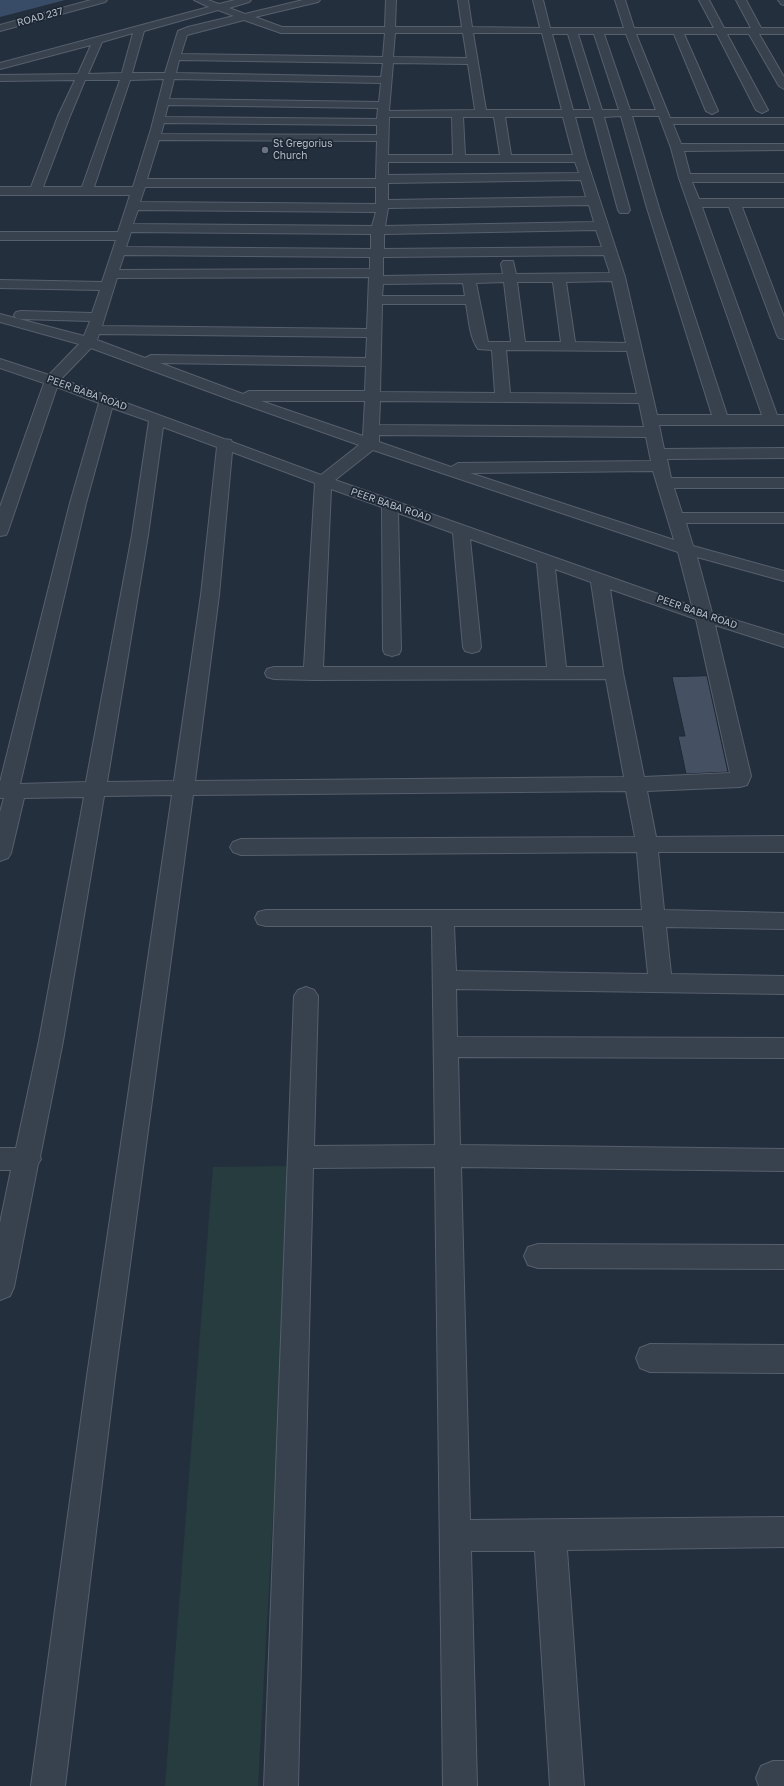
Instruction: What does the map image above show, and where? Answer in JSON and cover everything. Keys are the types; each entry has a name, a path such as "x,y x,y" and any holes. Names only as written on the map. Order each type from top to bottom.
{"street":[{"name":"ROAD 237","path":"0,28 102,0"},
{"path":"199,0 270,27 286,30 784,31"},
{"path":"246,0 5,65 0,78 170,76 384,101 457,114 626,114 664,117 784,121"},
{"path":"0,531 52,380 94,330 168,94 170,76 175,58 182,44 184,31 315,0"},
{"path":"371,437 378,230 382,206 381,172 384,101 390,31 390,0"},
{"path":"463,0 481,114"},
{"path":"8,791 636,784 740,780 742,776 704,616 686,549 664,483 618,277 567,114 538,0"},
{"path":"313,674 323,481 371,437 651,426 721,420 778,420 694,203 685,178 677,148 630,30 620,0"},
{"path":"704,0 762,110"},
{"path":"741,0 755,31 784,86"},
{"path":"270,27 292,20"},
{"path":"87,191 126,77 139,29"},
{"path":"572,31 598,114 624,210"},
{"path":"598,31 626,114 653,208 721,420"},
{"path":"678,31 712,111"},
{"path":"36,191 80,78 98,40"},
{"path":"456,46 471,46"},
{"path":"175,58 389,50 473,61"},
{"path":"168,94 384,101"},
{"path":"159,120 384,101"},
{"path":"457,114 459,158"},
{"path":"499,114 506,158"},
{"path":"154,137 383,138"},
{"path":"677,148 784,147"},
{"path":"381,172 459,158 580,158"},
{"path":"145,167 161,168"},
{"path":"0,191 87,191 381,172 586,176"},
{"path":"685,178 784,178"},
{"path":"133,206 382,206 594,201"},
{"path":"694,203 784,203"},
{"path":"734,203 784,335"},
{"path":"0,236 125,232 602,226"},
{"path":"500,228 506,252 519,347"},
{"path":"120,251 377,253 610,251"},
{"path":"0,284 110,280 376,277 469,279 618,277"},
{"path":"559,278 569,347"},
{"path":"469,279 481,344 499,347 634,347"},
{"path":"375,300 473,300"},
{"path":"0,314 94,330 134,358 234,396 371,437 439,468 686,549 784,576"},
{"path":"0,318 94,330 374,333"},
{"path":"499,347 503,397"},
{"path":"134,358 373,362"},
{"name":"PEER BABA ROAD","path":"0,363 157,418 323,481 704,616 784,641"},
{"path":"234,396 645,399"},
{"path":"0,853 8,791 78,503 107,400"},
{"path":"0,1287 28,1159 51,1041 140,535 157,418"},
{"path":"48,1786 100,1376 210,595 225,443"},
{"path":"439,468 659,460 784,453"},
{"path":"664,483 784,483"},
{"path":"390,504 392,650"},
{"path":"675,518 784,518"},
{"path":"461,529 472,647"},
{"path":"545,559 557,673"},
{"path":"599,578 614,673 647,845 660,983"},
{"path":"274,673 614,673"},
{"path":"241,847 784,844"},
{"path":"266,918 653,918 784,921"},
{"path":"443,918 460,1786"},
{"path":"444,980 784,985"},
{"path":"281,1786 294,1424 300,1157 306,996"},
{"path":"446,1047 784,1048"},
{"path":"300,1157 448,1156 784,1160"},
{"path":"0,1159 28,1159"},
{"path":"538,1256 784,1257"},
{"path":"650,1358 784,1359"},
{"path":"455,1536 784,1532"},
{"path":"550,1535 567,1786"}],"green space":[{"path":"292,1166 258,1786 165,1786 213,1167"}],"water":[{"path":"0,0 65,0 0,17"}],"building":[{"path":"707,676 728,772 686,774 678,736 685,736 672,677"}],"place":[{"name":"St Gregorius Church","path":"265,150"}]}
